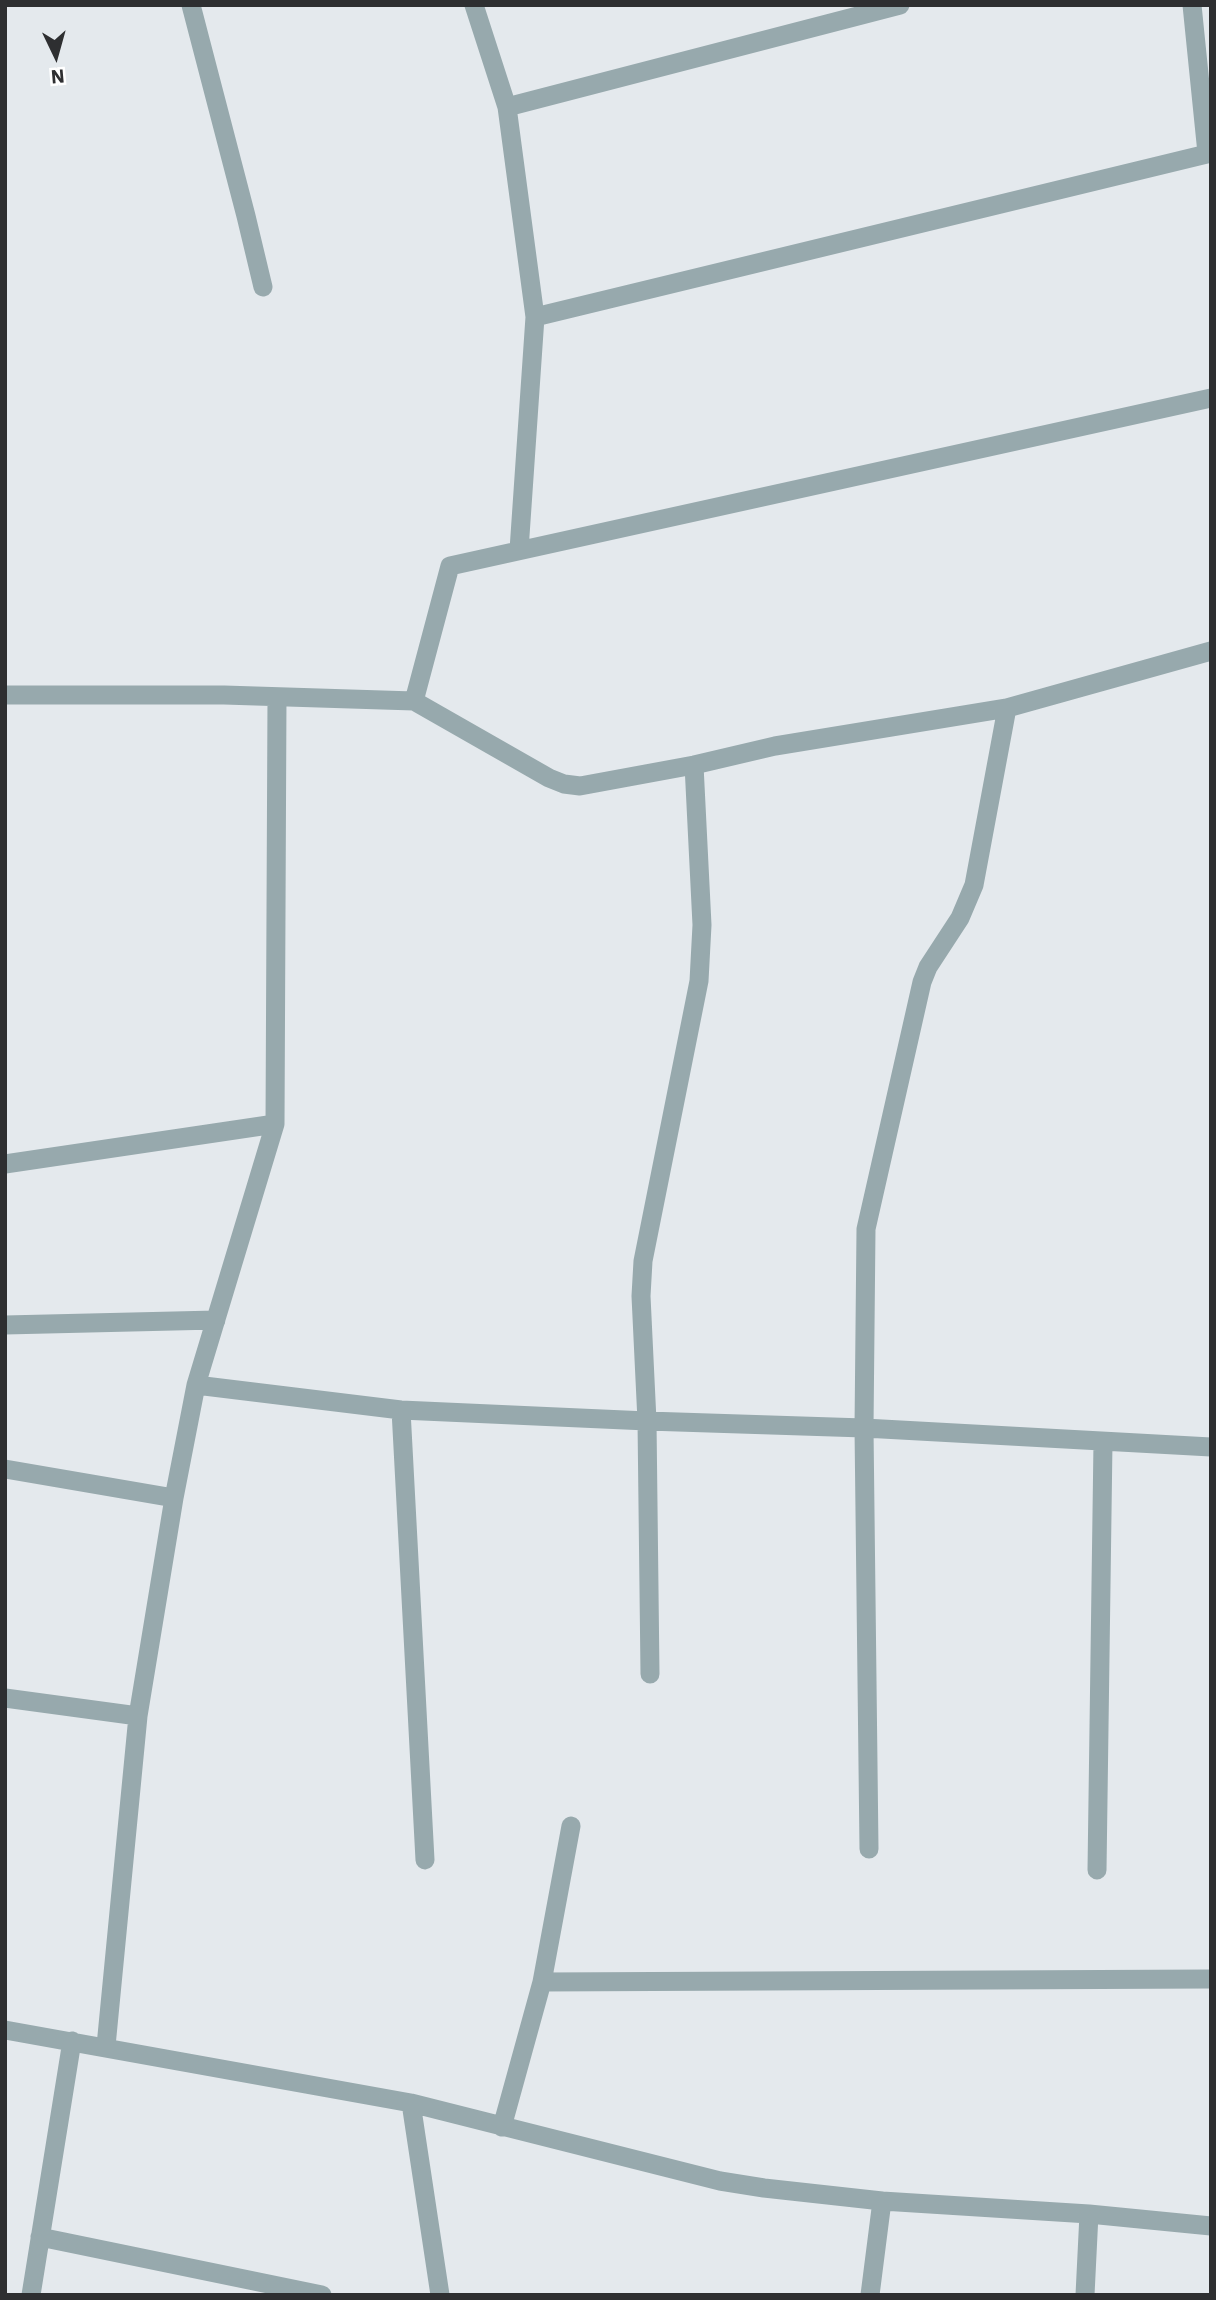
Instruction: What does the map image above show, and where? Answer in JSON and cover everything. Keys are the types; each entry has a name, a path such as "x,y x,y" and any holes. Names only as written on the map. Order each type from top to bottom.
{"street":[{"path":"191,5 262,287"},
{"path":"474,5 507,107 535,317 519,550"},
{"path":"507,107 900,5"},
{"path":"535,317 1209,153 1192,5"},
{"path":"414,701 450,566 1211,397"},
{"path":"5,695 414,701 549,778 580,786 694,765 775,746 1007,708 1211,652"},
{"path":"106,2046 138,1716 174,1498 196,1385 275,1124 277,697"},
{"path":"869,1849 864,1428 866,1229 922,982 928,967 960,918 974,885 1007,708"},
{"path":"650,1674 647,1421 641,1296 643,1261 695,1004 701,959 702,925 694,765"},
{"path":"5,1164 275,1124"},
{"path":"5,1325 216,1320"},
{"path":"196,1385 401,1410 864,1428 1211,1447"},
{"path":"401,1410 425,1860"},
{"path":"1097,1870 1103,1442"},
{"path":"5,1469 174,1498"},
{"path":"5,1698 138,1716"},
{"path":"502,2127 542,1982 571,1826"},
{"path":"542,1982 1211,1979"},
{"path":"5,2030 106,2046 411,2103 720,2181 883,2202 1089,2214 1211,2226"},
{"path":"31,2295 72,2040"},
{"path":"411,2103 440,2295"},
{"path":"870,2295 883,2202"},
{"path":"1085,2295 1089,2214"},
{"path":"40,2237 293,2292 322,2295"}]}
